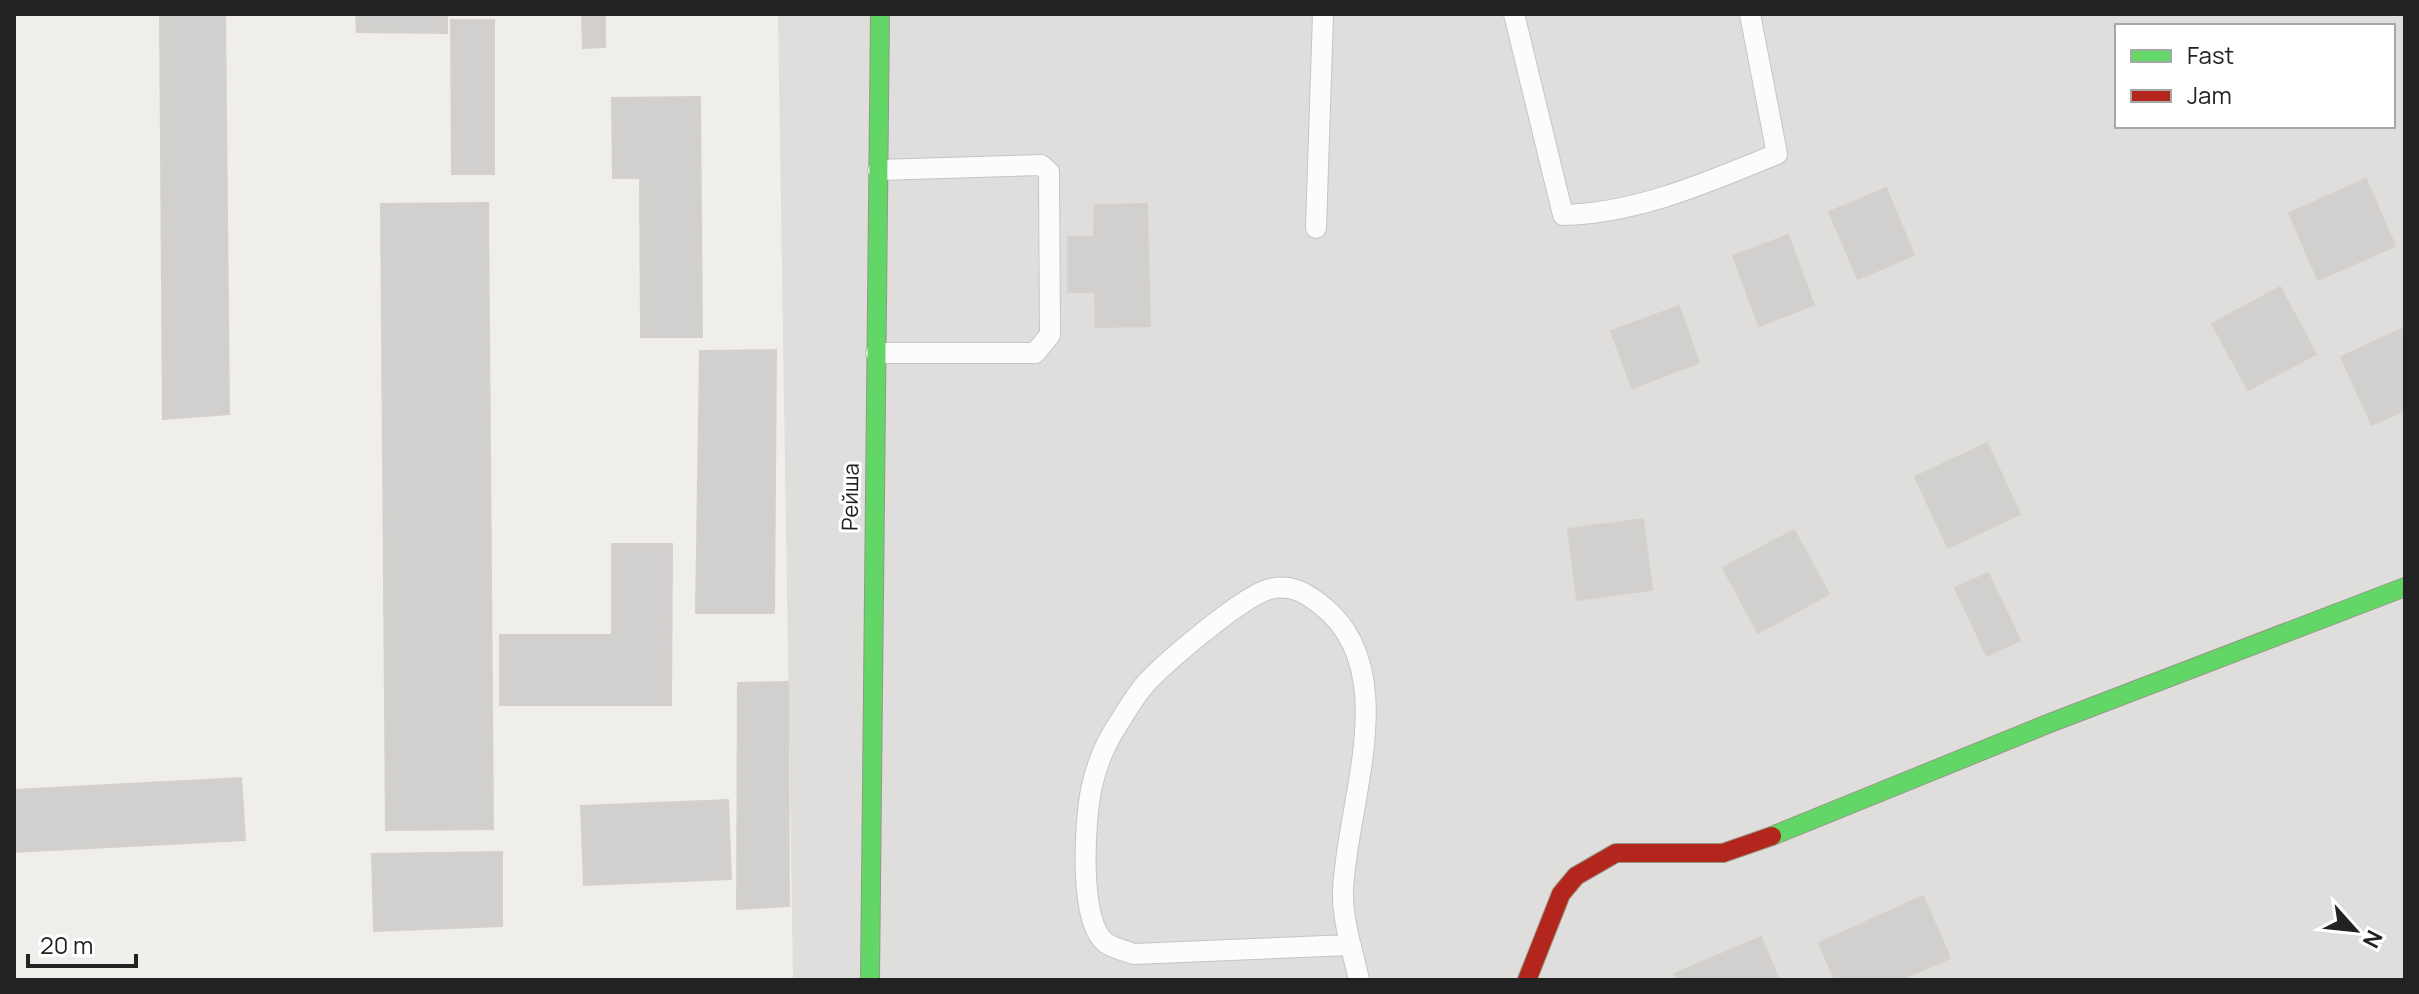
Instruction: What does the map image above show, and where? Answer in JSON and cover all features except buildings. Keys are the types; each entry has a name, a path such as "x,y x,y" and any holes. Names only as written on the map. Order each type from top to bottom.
{"street":[{"name":"Рейша","path":"870,980 880,14"},
{"path":"1527,980 1561,894 1576,876 1616,853 1723,853 1830,815 2050,723 2405,587"}],"lane":[{"path":"1316,228 1323,14"},
{"path":"1514,14 1563,215 1587,214 1675,196 1777,154 1750,14"},
{"path":"876,353 1035,353 1050,335 1051,288 1052,179 1041,165 878,170"},
{"path":"1351,945 1134,954 1104,942 1089,913 1087,852 1091,789 1108,741 1149,680 1257,592 1280,587 1302,590 1330,611 1350,637 1359,662 1364,764 1346,846 1343,895 1359,980"}],"shaded area":[{"path":"778,14 2405,14 2405,980 793,980"}],"traffic: fast":[{"path":"870,980 880,14"},
{"path":"1772,836 2050,723 2405,587"}],"traffic: jam":[{"path":"1527,980 1561,894 1576,876 1616,853 1723,853 1772,836"}]}
